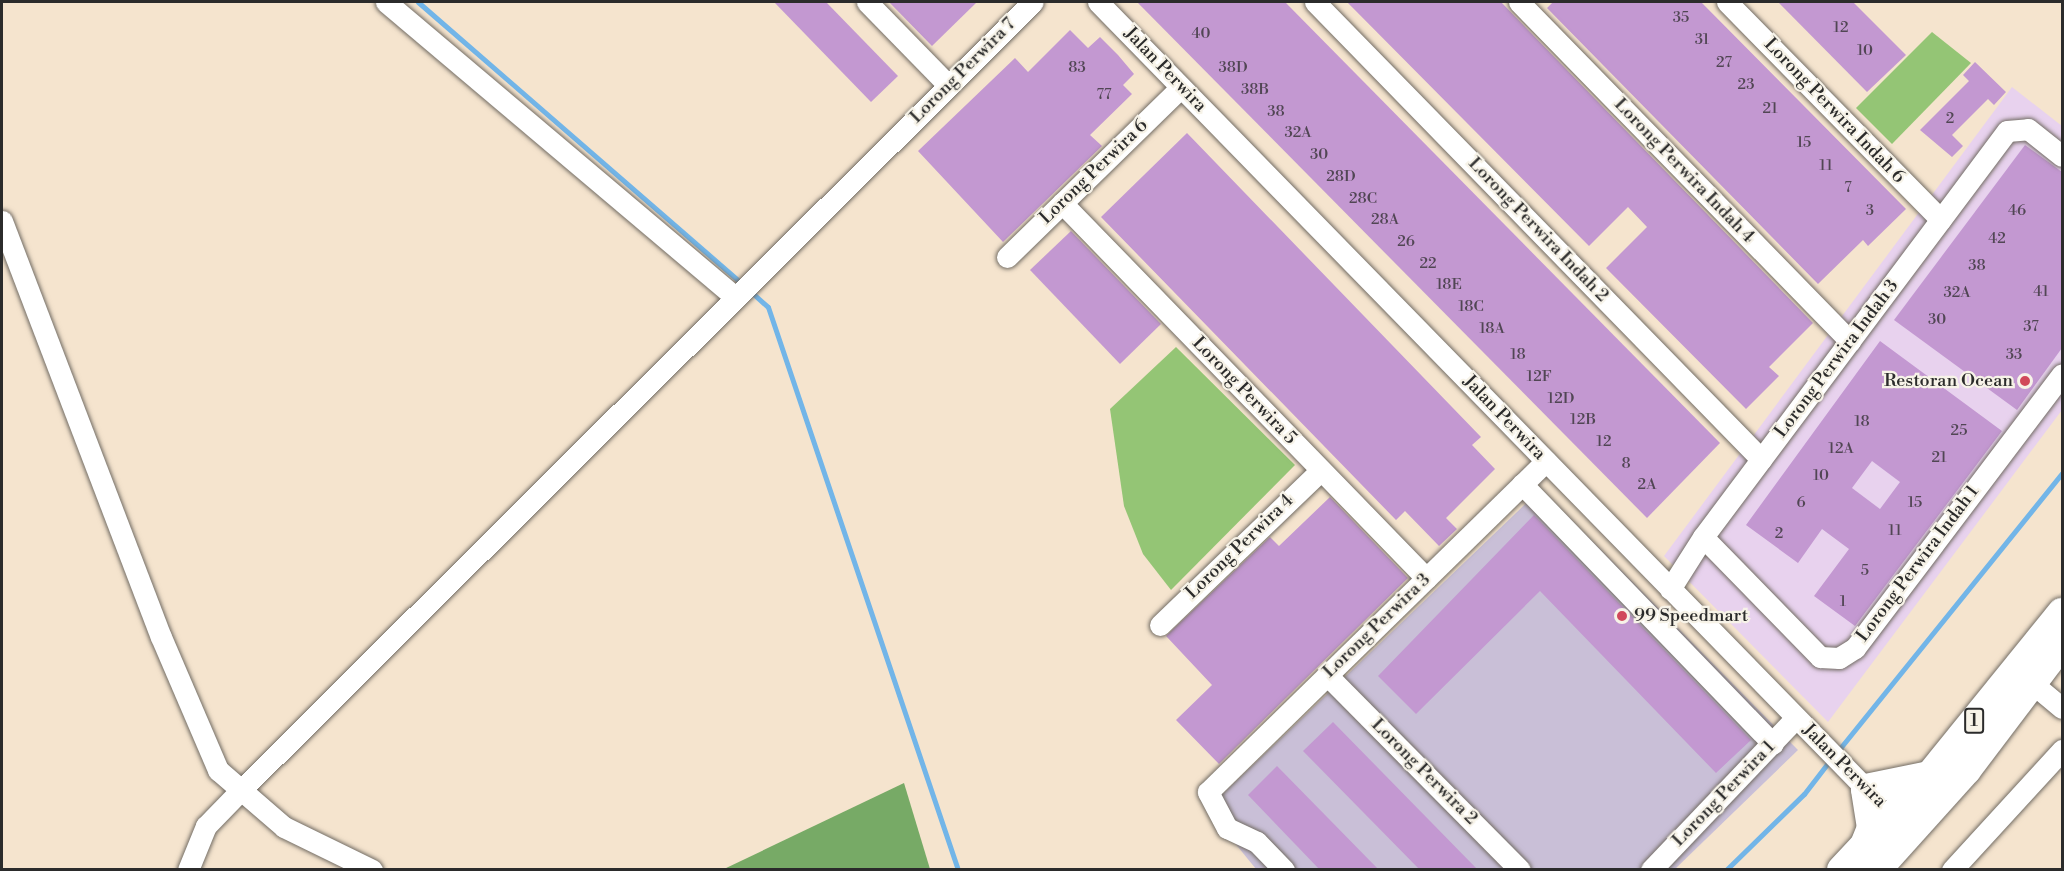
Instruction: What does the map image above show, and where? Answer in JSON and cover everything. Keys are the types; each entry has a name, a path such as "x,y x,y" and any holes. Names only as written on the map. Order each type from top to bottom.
{"highway":[{"name":"1","path":"1903,825 1930,776 2062,614"},
{"name":"1","path":"1860,863 1903,825 2032,683 2062,642"},
{"path":"1860,863 1872,828 1858,781 1930,776"}],"street":[{"path":"386,2 737,295"},
{"path":"867,2 948,85"},
{"name":"Lorong Perwira 7","path":"188,870 206,826 238,793 1033,2"},
{"name":"Jalan Perwira","path":"1098,2 1903,825"},
{"name":"Lorong Perwira Indah 2","path":"1315,2 1761,459"},
{"name":"Lorong Perwira Indah 4","path":"1518,2 1850,341"},
{"name":"Lorong Perwira Indah 6","path":"1727,2 1941,220"},
{"name":"Lorong Perwira 6","path":"1007,257 1181,87"},
{"name":"Lorong Perwira Indah 3","path":"1670,589 1703,537 2007,131 2028,129 2062,156"},
{"name":"Lorong Perwira 5","path":"1062,203 1426,578"},
{"path":"2,220 170,659 219,770 238,793 284,827 372,870"},
{"name":"Lorong Perwira Indah 1","path":"1703,537 1820,657 1839,658 1855,648 2062,374"},
{"name":"Lorong Perwira 3","path":"1284,870 1257,842 1227,828 1208,792 1546,461"},
{"name":"Lorong Perwira 4","path":"1160,625 1321,470"},
{"path":"1522,484 1773,744"},
{"name":"Lorong Perwira 2","path":"1327,675 1520,870"},
{"path":"2032,683 2062,708"},
{"name":"Lorong Perwira 1","path":"1651,870 1796,718"},
{"path":"1952,870 2062,750"}],"shaded area":[{"path":"2012,87 2062,126 2062,410 1828,722 1664,556"},
{"path":"1541,489 1798,750 1675,869 1256,869 1207,809"}],"green space":[{"path":"1932,32 1971,63 1892,144 1856,108"},
{"path":"1176,347 1295,465 1171,590 1143,554 1124,506 1110,409"},
{"path":"904,783 930,869 724,869"}],"building":[{"path":"774,2 826,2 898,76 871,102"},
{"path":"889,2 977,2 932,46"},
{"path":"1137,2 1285,2 1720,443 1647,518"},
{"path":"1347,2 1501,2 1813,323 1769,367 1779,376 1746,409 1606,268 1647,227 1628,207 1589,246"},
{"path":"1553,2 1701,2 1906,209 1868,246 1863,240 1818,284 1547,8"},
{"path":"1778,2 1853,2 1906,55 1867,92"},
{"path":"1070,30 1088,48 1100,37 1118,55 1134,74 1123,85 1132,94 1090,135 1102,146 1003,242 918,151 1015,58 1028,72"},
{"path":"1975,62 2006,92 1994,105 1988,99 1952,135 1963,146 1952,157 1920,130 1969,81 1963,75"},
{"path":"1187,133 1481,437 1472,445 1495,469 1446,518 1457,529 1439,546 1405,511 1396,520 1101,217"},
{"path":"2025,145 2062,172 2062,348 2017,410 1894,320"},
{"path":"1071,231 1161,324 1120,364 1030,270"},
{"path":"1880,341 2002,431 1855,626 1814,596 1849,549 1822,529 1798,563 1746,525","holes":["1872,461 1900,482 1880,509 1852,488"]},
{"path":"1330,497 1408,578 1219,764 1176,720 1212,685 1166,636 1270,537 1279,546"},
{"path":"1534,515 1751,740 1716,773 1540,591 1416,714 1378,676"},
{"path":"1333,722 1478,870 1420,870 1303,751"},
{"path":"1277,766 1379,870 1320,870 1248,795"}],"waterway":[{"path":"418,2 742,284"},
{"path":"749,290 768,307 958,870"},
{"path":"1837,752 2062,473"},
{"path":"1726,870 1804,794 1831,759"}],"place":[{"name":"Restoran Ocean","path":"2025,381"},
{"name":"99 Speedmart","path":"1622,616"}]}
